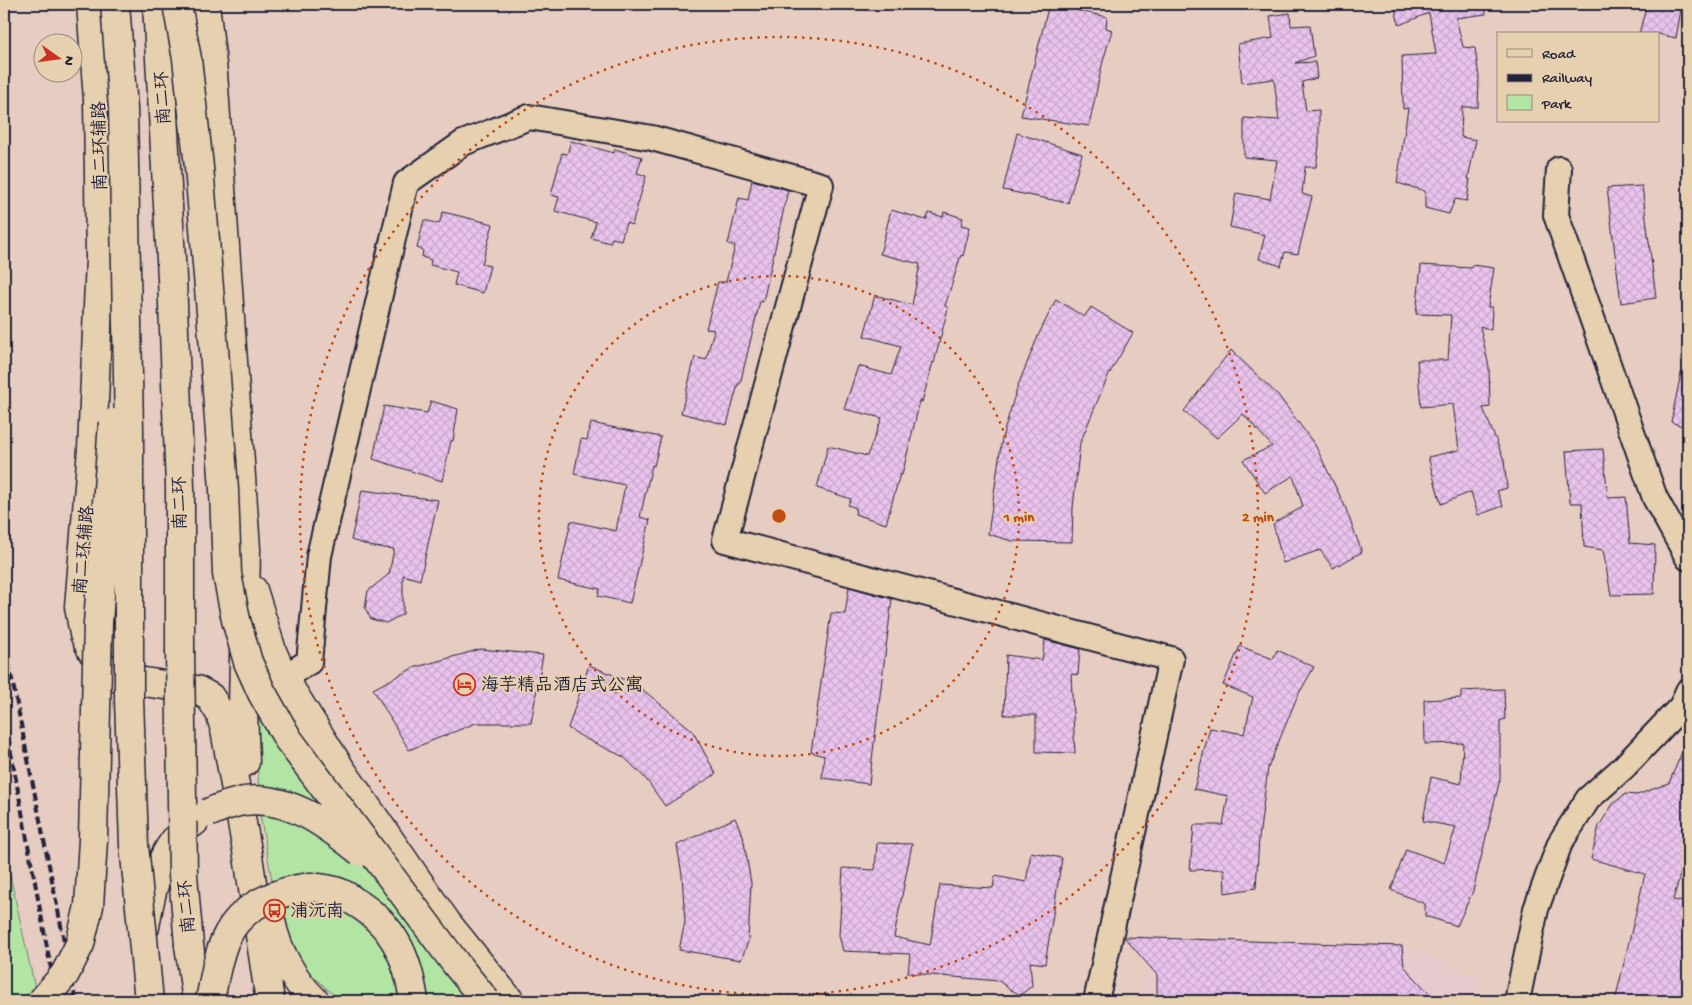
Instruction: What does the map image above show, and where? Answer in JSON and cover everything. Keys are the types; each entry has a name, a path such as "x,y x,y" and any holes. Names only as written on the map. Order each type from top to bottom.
{"main road":[{"name":"南二环辅路","path":"91,4 98,100 100,259 92,449 79,607 84,634 92,651 103,666 118,678 197,690 210,697 220,713 225,730 246,846 270,1001"},
{"path":"115,4 123,109 129,468 129,709 134,845 149,1001"},
{"name":"南二环","path":"156,4 172,278 180,487 180,650 184,875 189,945 197,1001"},
{"path":"177,4 187,59 199,167 224,490 227,574 236,620 248,662 262,693 288,739 456,964 486,1001"},
{"path":"205,4 214,82 246,548 243,708 247,779 274,935 287,964 302,988 315,1001"},
{"path":"42,1001 65,974 80,944 89,906 93,840 98,623 126,264"},
{"path":"246,548 258,608 283,677 340,768 447,923 510,1001"},
{"path":"144,935 149,900 158,868 172,845 190,825 208,813 245,801 277,802 295,808 335,831 398,885"},
{"path":"210,1001 216,970 226,937 241,916 277,894 291,889 311,887 339,892 363,906 384,924 401,950 411,977 414,1001"}],"street":[{"path":"283,677 309,662 320,556 406,182 463,143 529,117 652,138 821,185 725,540 1170,659 1096,1001"},
{"path":"1559,169 1556,215 1655,498 1688,558"},
{"path":"1517,1001 1536,909 1560,843 1588,799 1624,767 1682,707 1688,692"}],"shaded area":[{"path":"1157,938 1402,946 1479,978 1474,1001 1141,1001"}],"green space":[{"path":"255,712 470,1001 340,1001 297,961 277,908 260,815"},
{"path":"4,848 35,988 19,1001 4,1001"}],"building":[{"path":"1049,4 1107,17 1106,28 1112,30 1102,65 1089,126 1021,116"},
{"path":"1394,4 1485,4 1486,14 1456,18 1463,47 1475,48 1479,77 1478,107 1462,107 1461,137 1476,140 1468,179 1470,179 1467,201 1455,199 1449,214 1425,208 1425,191 1397,183 1408,108 1403,109 1402,56 1436,54 1429,13 1399,25"},
{"path":"1647,4 1682,4 1676,38 1660,34 1660,32 1640,32"},
{"path":"1290,13 1291,26 1310,25 1314,56 1295,63 1315,62 1317,78 1302,82 1306,111 1319,110 1319,146 1316,167 1305,167 1302,194 1312,197 1298,254 1285,252 1281,266 1259,259 1265,235 1230,227 1236,193 1270,199 1277,160 1244,157 1244,118 1279,120 1274,79 1242,83 1238,44 1273,38 1270,16"},
{"path":"1017,133 1082,154 1068,203 1003,190"},
{"path":"571,141 614,153 615,149 642,157 637,173 646,176 632,225 626,223 621,240 612,238 610,243 591,238 596,222 555,211 559,197 551,195 562,153 567,154"},
{"path":"752,180 788,190 763,302 760,301 740,384 738,384 727,425 681,413 695,357 706,360 714,330 706,329 718,282 726,282 735,246 728,244 739,198 748,200"},
{"path":"1642,186 1656,298 1621,303 1607,188"},
{"path":"891,210 926,220 929,213 943,217 944,212 963,218 961,225 970,227 963,256 961,255 945,306 948,308 934,363 922,402 920,401 902,475 900,474 886,524 855,514 856,508 848,505 851,499 817,488 828,446 867,456 882,418 844,409 858,366 891,375 901,346 864,336 875,295 912,305 920,264 880,254"},
{"path":"443,212 493,224 482,264 490,266 483,293 454,285 457,272 430,265 431,260 422,257 423,250 417,248 424,220 439,224"},
{"path":"1421,265 1471,268 1472,265 1494,268 1488,307 1492,307 1491,330 1480,326 1489,367 1490,407 1483,408 1504,460 1507,488 1497,491 1503,506 1478,515 1471,492 1441,504 1428,457 1459,450 1453,404 1421,407 1417,360 1448,360 1451,315 1416,314"},
{"path":"1056,299 1084,317 1091,307 1133,333 1108,376 1080,443 1073,508 1072,542 1012,541 988,534 1002,438 1017,388 1038,336"},
{"path":"1231,350 1278,395 1315,445 1344,504 1362,552 1333,568 1320,550 1283,563 1273,523 1303,507 1293,476 1265,493 1243,460 1272,446 1243,414 1217,438 1184,411"},
{"path":"1681,373 1688,373 1688,428 1671,422"},
{"path":"431,401 458,409 453,441 451,441 442,481 373,459 384,406 427,413"},
{"path":"591,423 661,437 654,466 652,465 640,517 650,520 630,603 598,596 600,589 558,580 571,521 616,531 625,485 574,474 581,439 587,440"},
{"path":"1603,449 1608,498 1626,497 1630,543 1655,545 1654,594 1611,595 1603,550 1584,547 1582,503 1570,503 1566,451"},
{"path":"362,490 438,500 420,580 403,575 403,614 386,623 371,619 365,608 368,591 389,574 394,549 374,547 351,540"},
{"path":"849,587 892,599 869,784 822,778 824,756 811,752 831,613 845,614"},
{"path":"1045,640 1080,649 1078,675 1071,674 1075,753 1036,752 1036,715 1004,715 1006,655 1042,660"},
{"path":"1240,646 1273,659 1277,650 1314,667 1297,697 1268,768 1259,838 1256,888 1225,893 1224,869 1190,870 1194,825 1223,825 1228,796 1194,789 1210,728 1244,734 1253,697 1223,685"},
{"path":"481,649 543,655 531,723 476,723 409,750 373,689 413,668"},
{"path":"589,665 637,685 692,730 716,774 665,806 646,779 624,757 584,738 568,728"},
{"path":"1504,689 1505,719 1500,721 1500,779 1473,891 1457,926 1425,916 1425,904 1391,890 1406,849 1444,863 1456,827 1423,821 1431,777 1461,784 1463,743 1425,744 1424,700 1461,698 1461,691"},
{"path":"1688,738 1688,847 1673,900 1688,903 1688,1001 1615,1001 1645,874 1591,859 1599,826 1613,804 1625,794 1637,795 1669,783"},
{"path":"735,818 743,836 751,883 748,942 741,960 679,950 685,922 682,875 677,845"},
{"path":"877,843 912,844 894,937 930,945 940,885 993,888 995,876 1026,882 1031,852 1062,858 1045,964 1030,962 1032,986 1020,995 999,981 908,973 910,954 843,951 839,935 843,868 875,870"},
{"path":"1124,937 1402,946 1404,966 1436,1001 1157,1001 1157,975"}],"railway":[{"path":"4,639 76,1001"},
{"path":"4,715 57,1001"}],"place":[{"name":"海芋精品酒店式公寓","path":"465,684"},
{"name":"浦沅南","path":"274,910"}]}
